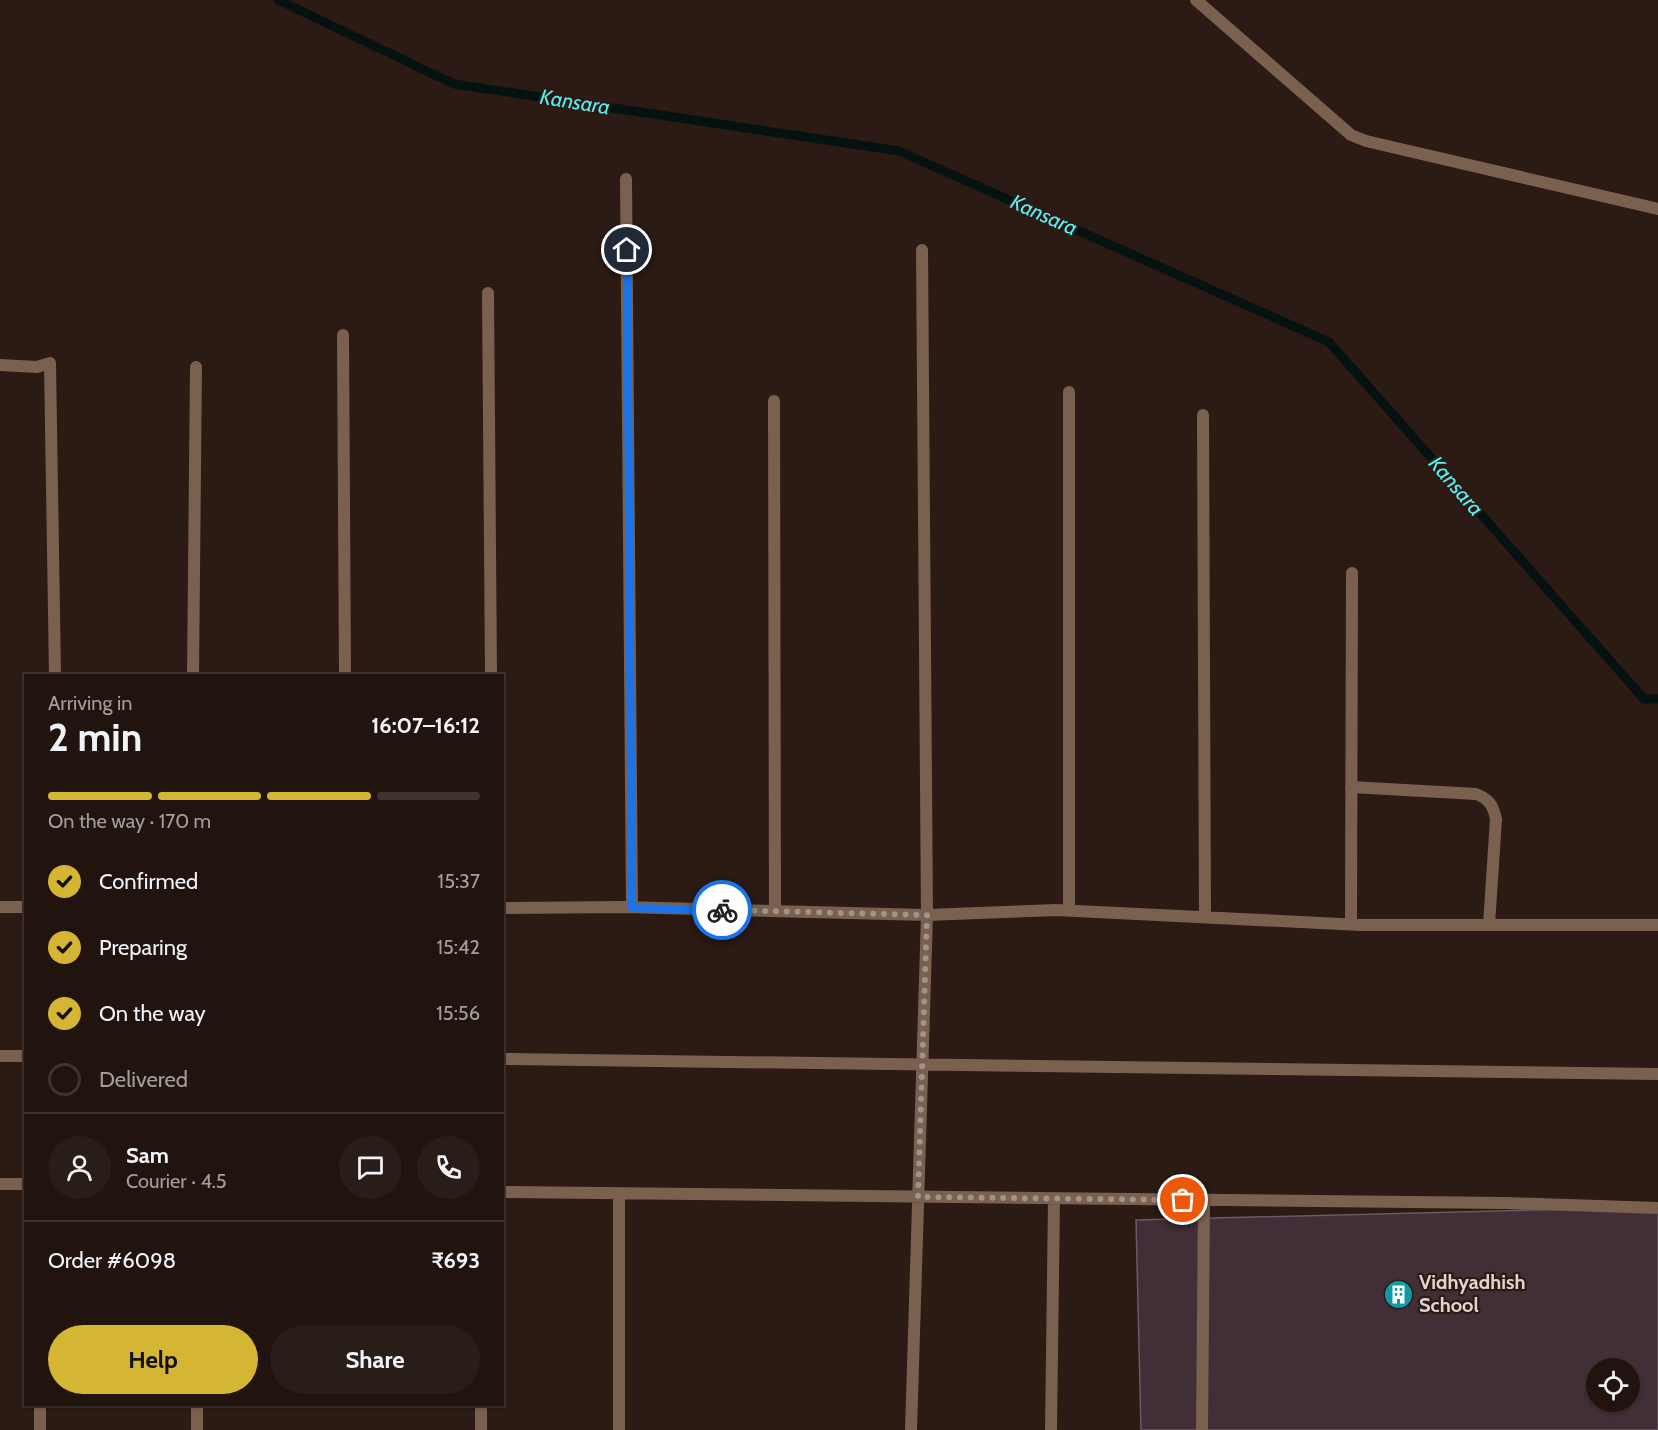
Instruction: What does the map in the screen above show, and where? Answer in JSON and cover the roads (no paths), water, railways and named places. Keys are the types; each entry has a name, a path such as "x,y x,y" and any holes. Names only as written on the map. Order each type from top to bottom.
{"street":[{"path":"1196,0 1351,135 1366,141 1658,209"},
{"path":"626,179 632,908"},
{"path":"911,1430 927,915 922,250"},
{"path":"488,293 490,674"},
{"path":"343,335 345,674"},
{"path":"0,365 37,367 50,363 55,674"},
{"path":"193,674 196,367"},
{"path":"1069,911 1070,392"},
{"path":"774,401 774,911"},
{"path":"1203,415 1205,917"},
{"path":"1352,573 1352,924"},
{"path":"1352,787 1476,795 1488,799 1494,808 1496,819 1489,925"},
{"path":"0,907 24,907"},
{"path":"504,908 632,908 927,915 1056,910 1352,924 1658,925"},
{"path":"0,1056 24,1056"},
{"path":"504,1059 1658,1074"},
{"path":"0,1184 24,1184"},
{"path":"504,1192 1505,1203 1658,1208"},
{"path":"619,1193 619,1430"},
{"path":"1051,1430 1054,1198"},
{"path":"1203,1430 1204,1200"},
{"path":"40,1406 40,1430"},
{"path":"197,1406 197,1430"},
{"path":"481,1406 481,1430"}],"waterway":[{"name":"Kansara","path":"278,0 454,84 899,151 1329,342 1644,699 1658,699"}],"place":[{"name":"Vidhyadhish School","path":"1398,1294"}]}
